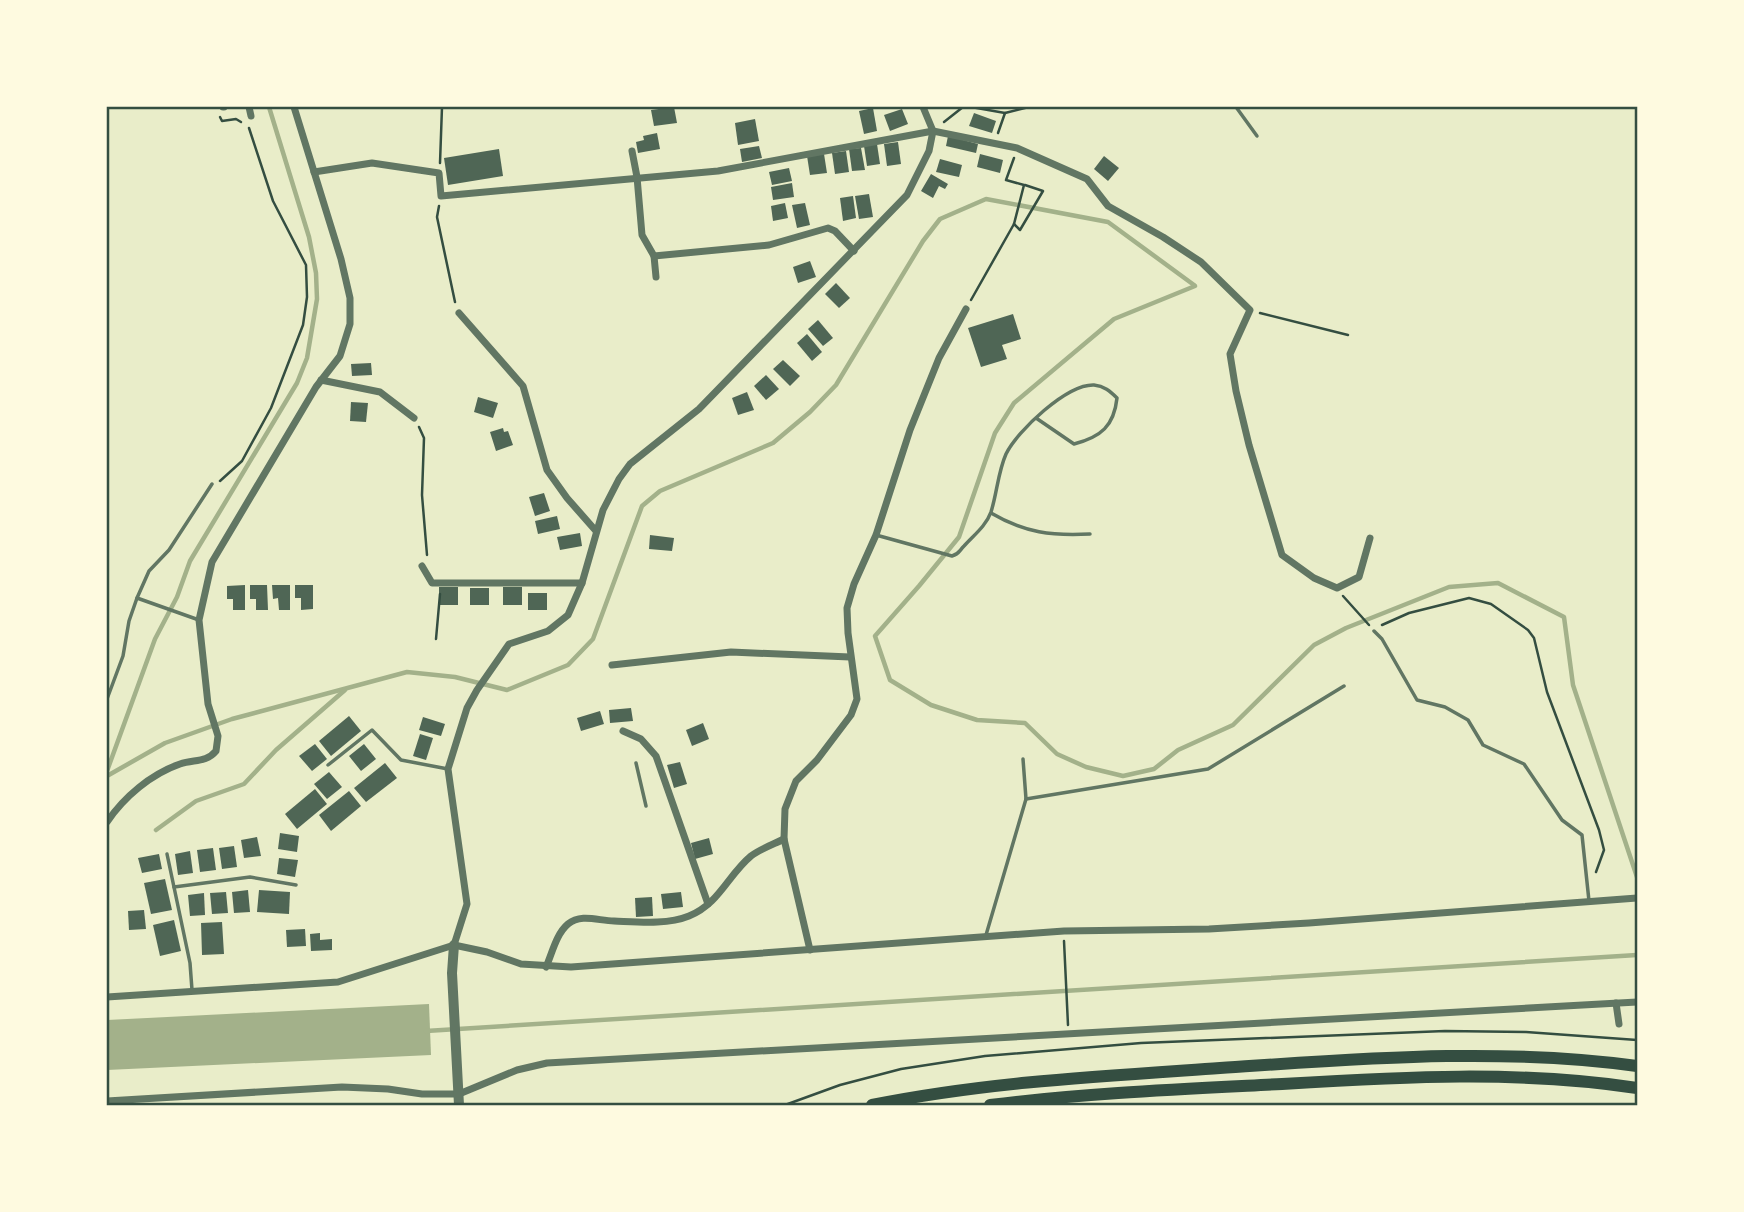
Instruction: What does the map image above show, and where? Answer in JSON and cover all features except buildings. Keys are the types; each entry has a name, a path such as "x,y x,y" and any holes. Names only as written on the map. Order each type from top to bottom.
{"main road":[{"path":"872,1105 986,1086 1455,1054 1526,1056 1637,1066"},
{"path":"990,1105 1384,1078 1483,1077 1593,1081 1637,1088"}],"street":[{"path":"249,107 251,116"},
{"path":"107,822 146,782 182,763 204,760 216,751 218,736 208,704 199,620 212,562 321,380 340,356 349,324 350,298 341,259 294,107"},
{"path":"459,1105 452,973 454,945 467,904 448,769 467,708 495,661 509,644 548,631 563,621 572,608 582,583 596,531 615,486 630,464 699,409 892,212 912,187 929,151 933,131 923,107"},
{"path":"314,172 372,163 439,173 441,196 718,171 933,131 1017,148 1087,178 1108,205 1201,262 1250,310 1230,354 1246,431 1282,555 1314,578 1337,588 1359,577 1370,538"},
{"path":"632,151 642,235 654,256 656,277"},
{"path":"654,256 769,245 828,228 835,231 854,251"},
{"path":"810,950 784,839 785,809 796,781 817,760 851,715 857,699 850,657 848,608 854,584 876,535 909,430 939,358 966,309"},
{"path":"458,313 523,386 547,470 596,531"},
{"path":"321,380 380,392 414,418"},
{"path":"422,566 432,583 582,583"},
{"path":"612,665 731,652 850,657"},
{"path":"623,731 642,739 656,756 708,904"},
{"path":"546,967 559,936 566,925 575,920 597,918 654,922 689,916 718,896 751,856 784,839"},
{"path":"107,997 338,982 454,945 487,952 521,964 571,967 1064,930 1209,929 1637,898"},
{"path":"107,1101 342,1087 422,1094 459,1094 517,1070 547,1063 1637,1002"},
{"path":"1616,1003 1619,1024"}],"lane":[{"path":"1236,107 1257,136"},
{"path":"876,535 952,556 958,554 978,533 990,513 1005,455 1016,436 1036,418 1074,391 1093,385 1108,389 1117,398 1115,413 1108,426 1095,437 1074,444 1036,418"},
{"path":"107,699 123,656 129,621 149,570 169,550 212,484"},
{"path":"990,513 1009,524 1046,535 1090,534"},
{"path":"137,598 199,620"},
{"path":"1372,629 1382,639 1417,700 1445,707 1468,720 1483,745 1524,764 1562,820 1582,835 1593,901"},
{"path":"1026,799 1208,769 1344,686"},
{"path":"328,765 372,730 401,760 448,769"},
{"path":"986,937 1026,799 1023,759"},
{"path":"636,763 646,806"},
{"path":"167,854 190,962 192,992"},
{"path":"174,887 250,877 296,885"}],"path":[{"path":"439,173 442,107"},
{"path":"933,131 963,107"},
{"path":"971,107 1005,113 1029,107"},
{"path":"212,484 224,479 242,461 271,408 303,325 307,297 306,265 273,201 252,133 248,125 236,119 222,121 222,109"},
{"path":"994,143 1005,113"},
{"path":"1014,224 1020,230 1043,191 1006,180 1017,148"},
{"path":"966,309 1014,224 1024,185"},
{"path":"441,196 437,217 458,313"},
{"path":"1250,310 1348,335"},
{"path":"414,418 424,438 422,495 427,559 422,566"},
{"path":"432,583 440,593 436,639"},
{"path":"1350,606 1372,629 1409,613 1469,598 1491,604 1528,629 1535,638 1547,692 1604,850 1594,881 1593,901"},
{"path":"1064,947 1068,1026"},
{"path":"785,1105 840,1085 901,1069 985,1056 1140,1043 1445,1031 1526,1032 1637,1040"}],"shaded area":[{"path":"429,1004 431,1055 107,1070 107,1020"}],"waterway":[{"path":"107,771 155,639 177,597 190,561 297,383 307,358 317,299 316,273 309,237 269,107"},
{"path":"107,776 165,743 232,719 407,672 455,677 507,690 568,665 593,639 642,506 660,491 773,443 810,412 836,385 923,241 940,219 986,199 1108,222 1194,285"},
{"path":"1195,286 1114,319 1014,403 995,433 959,537 875,636 890,680 931,705 977,720 1025,723 1057,754 1086,767 1123,776 1154,769 1178,750 1233,725 1314,645 1346,628 1449,587 1498,583 1564,617 1573,685 1637,877"},
{"path":"156,830 196,801 244,784 276,750 345,690"},
{"path":"426,1031 1637,955"}]}
